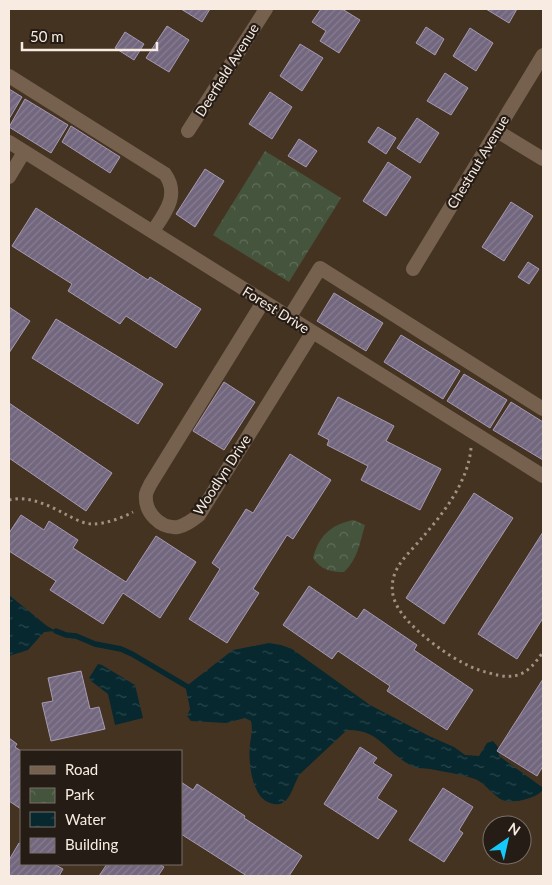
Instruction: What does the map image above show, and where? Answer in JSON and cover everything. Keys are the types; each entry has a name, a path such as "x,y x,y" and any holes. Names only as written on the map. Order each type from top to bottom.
{"street":[{"name":"Deerfield Avenue","path":"188,131 266,9"},
{"name":"Chestnut Avenue","path":"413,269 543,55"},
{"path":"9,76 165,174 170,182 172,193 169,204 153,231"},
{"path":"498,131 543,159"},
{"name":"Forest Drive","path":"9,142 543,476"},
{"path":"9,177 24,152"},
{"path":"289,318 320,268 543,408"},
{"path":"146,505 146,493 151,483 264,302"},
{"name":"Woodlyn Drive","path":"146,505 158,522 168,526 178,527 190,522 199,515 312,333"}],"path":[{"path":"472,432 470,458 464,476 442,513 394,574 392,589 395,602 400,614 425,637 465,663 484,672 512,677 522,674 533,666 543,652"},
{"path":"9,500 15,498 34,500 83,522 92,524 126,516 146,505"}],"green space":[{"path":"265,151 341,198 289,282 213,235"},
{"path":"353,520 365,525 358,550 349,567 344,572 323,568 313,558 322,538 332,528"}],"water":[{"path":"9,595 47,626 56,631 44,632 28,650 9,656"},
{"path":"269,643 292,649 370,705 454,747 465,755 479,756 487,743 493,741 498,747 499,756 542,787 542,791 535,796 525,799 515,801 502,800 475,779 453,773 414,767 403,761 367,733 347,730 299,775 286,801 276,804 270,803 259,794 252,777 250,768 251,721 245,718 226,723 191,721 187,716 190,709 186,689 189,684 233,650"},
{"path":"98,664 135,685 143,718 115,725 108,694 89,678"}],"building":[{"path":"181,9 210,9 202,22"},
{"path":"321,9 342,9 360,20 339,53 320,41 326,31 312,22"},
{"path":"486,9 517,9 509,23"},
{"path":"167,26 189,40 169,72 146,58"},
{"path":"426,27 444,39 435,55 416,43"},
{"path":"470,28 493,43 476,71 453,56"},
{"path":"125,32 144,44 134,60 115,48"},
{"path":"300,44 323,58 302,91 280,76"},
{"path":"445,73 468,88 451,115 427,101"},
{"path":"9,89 22,97 9,119"},
{"path":"270,92 292,107 272,139 249,124"},
{"path":"25,99 68,125 51,153 9,127"},
{"path":"417,118 439,133 420,163 397,148"},
{"path":"71,126 120,157 110,173 62,142"},
{"path":"378,127 396,138 386,154 368,142"},
{"path":"299,139 317,151 306,167 288,156"},
{"path":"388,162 411,177 386,216 363,201"},
{"path":"205,169 224,181 195,227 176,214"},
{"path":"511,202 533,216 504,261 482,247"},
{"path":"36,208 148,280 150,277 201,309 176,348 126,316 120,324 68,291 72,284 12,246"},
{"path":"528,262 539,269 529,284 518,277"},
{"path":"334,293 383,323 366,351 317,321"},
{"path":"9,307 30,321 9,353"},
{"path":"56,319 163,384 138,424 32,358"},
{"path":"401,335 460,371 443,399 384,362"},
{"path":"464,374 507,400 490,428 447,401"},
{"path":"224,382 255,402 224,450 193,431"},
{"path":"338,397 394,426 386,441 441,469 420,510 361,480 368,466 327,445 329,440 318,434"},
{"path":"511,402 543,422 543,460 493,430"},
{"path":"9,403 112,473 86,511 9,458"},
{"path":"290,454 331,480 293,539 287,535 253,589 259,593 227,643 189,619 220,569 212,563 246,509 253,513"},
{"path":"474,493 513,518 444,624 406,598"},
{"path":"21,515 44,530 49,521 78,540 73,548 126,582 156,536 196,562 160,618 123,593 103,624 50,590 56,581 9,551 9,533"},
{"path":"543,532 543,618 517,659 478,634"},
{"path":"309,586 357,619 364,609 417,645 414,650 473,690 447,730 387,691 390,686 338,651 332,659 283,625"},
{"path":"81,671 90,709 99,707 105,729 51,741 42,703 53,701 48,678"},
{"path":"543,679 543,766 537,776 497,751"},
{"path":"9,738 17,744 15,747 20,750 20,808 9,801"},
{"path":"360,747 377,758 373,763 392,775 377,798 397,811 378,839 324,804"},
{"path":"182,783 193,790 197,784 302,856 289,876 247,876 182,835"},
{"path":"443,788 473,807 459,830 463,833 444,862 409,840"},
{"path":"19,843 20,865 56,865 63,869 59,876 9,876 9,860"},
{"path":"106,865 161,865 164,867 158,876 99,876"}],"waterway":[{"path":"56,631 76,636 95,644 121,649 188,687"}]}
